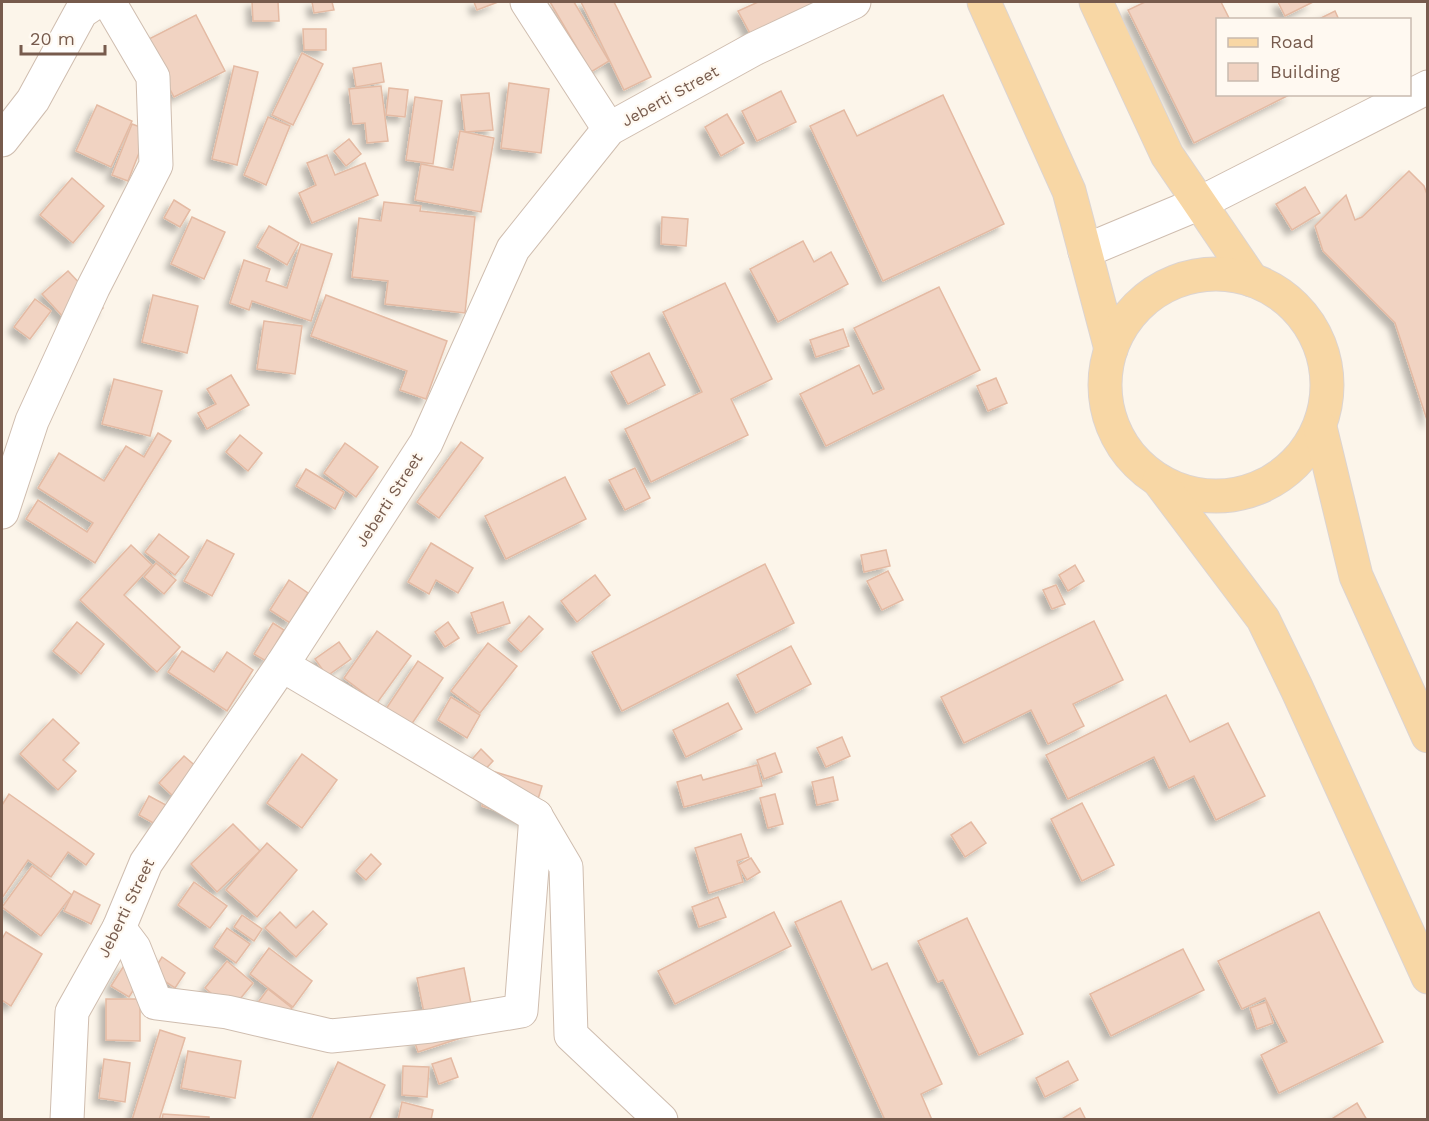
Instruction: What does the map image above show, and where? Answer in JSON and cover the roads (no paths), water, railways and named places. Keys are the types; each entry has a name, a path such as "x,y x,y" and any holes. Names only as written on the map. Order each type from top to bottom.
{"main road":[{"path":"984,2 1069,191 1111,349"},
{"path":"1096,2 1167,155 1252,280"},
{"path":"1159,481 1195,495 1233,496 1270,484 1300,460 1320,427 1328,389 1323,354 1308,322 1284,297 1252,280 1218,274 1184,278 1152,293 1127,318 1111,349 1104,383 1111,422 1130,455 1159,481 1263,619 1428,977"},
{"path":"1320,427 1356,576 1428,736"}],"street":[{"path":"2,140 33,100 81,12 96,2"},
{"path":"2,513 32,421 93,288 156,165 153,77 109,2"},
{"path":"527,2 609,129"},
{"name":"Jeberti Street","path":"67,1119 72,1012 119,928 146,862 282,665 426,443 513,249 609,129 754,49 854,2"},
{"path":"1411,96 1428,87"},
{"path":"1085,251 1200,203 1410,96"},
{"path":"282,665 536,816 566,867 571,1035 661,1119"},
{"path":"119,928 134,948 156,1004 227,1012 331,1036 432,1026 521,1011 536,816"}]}
